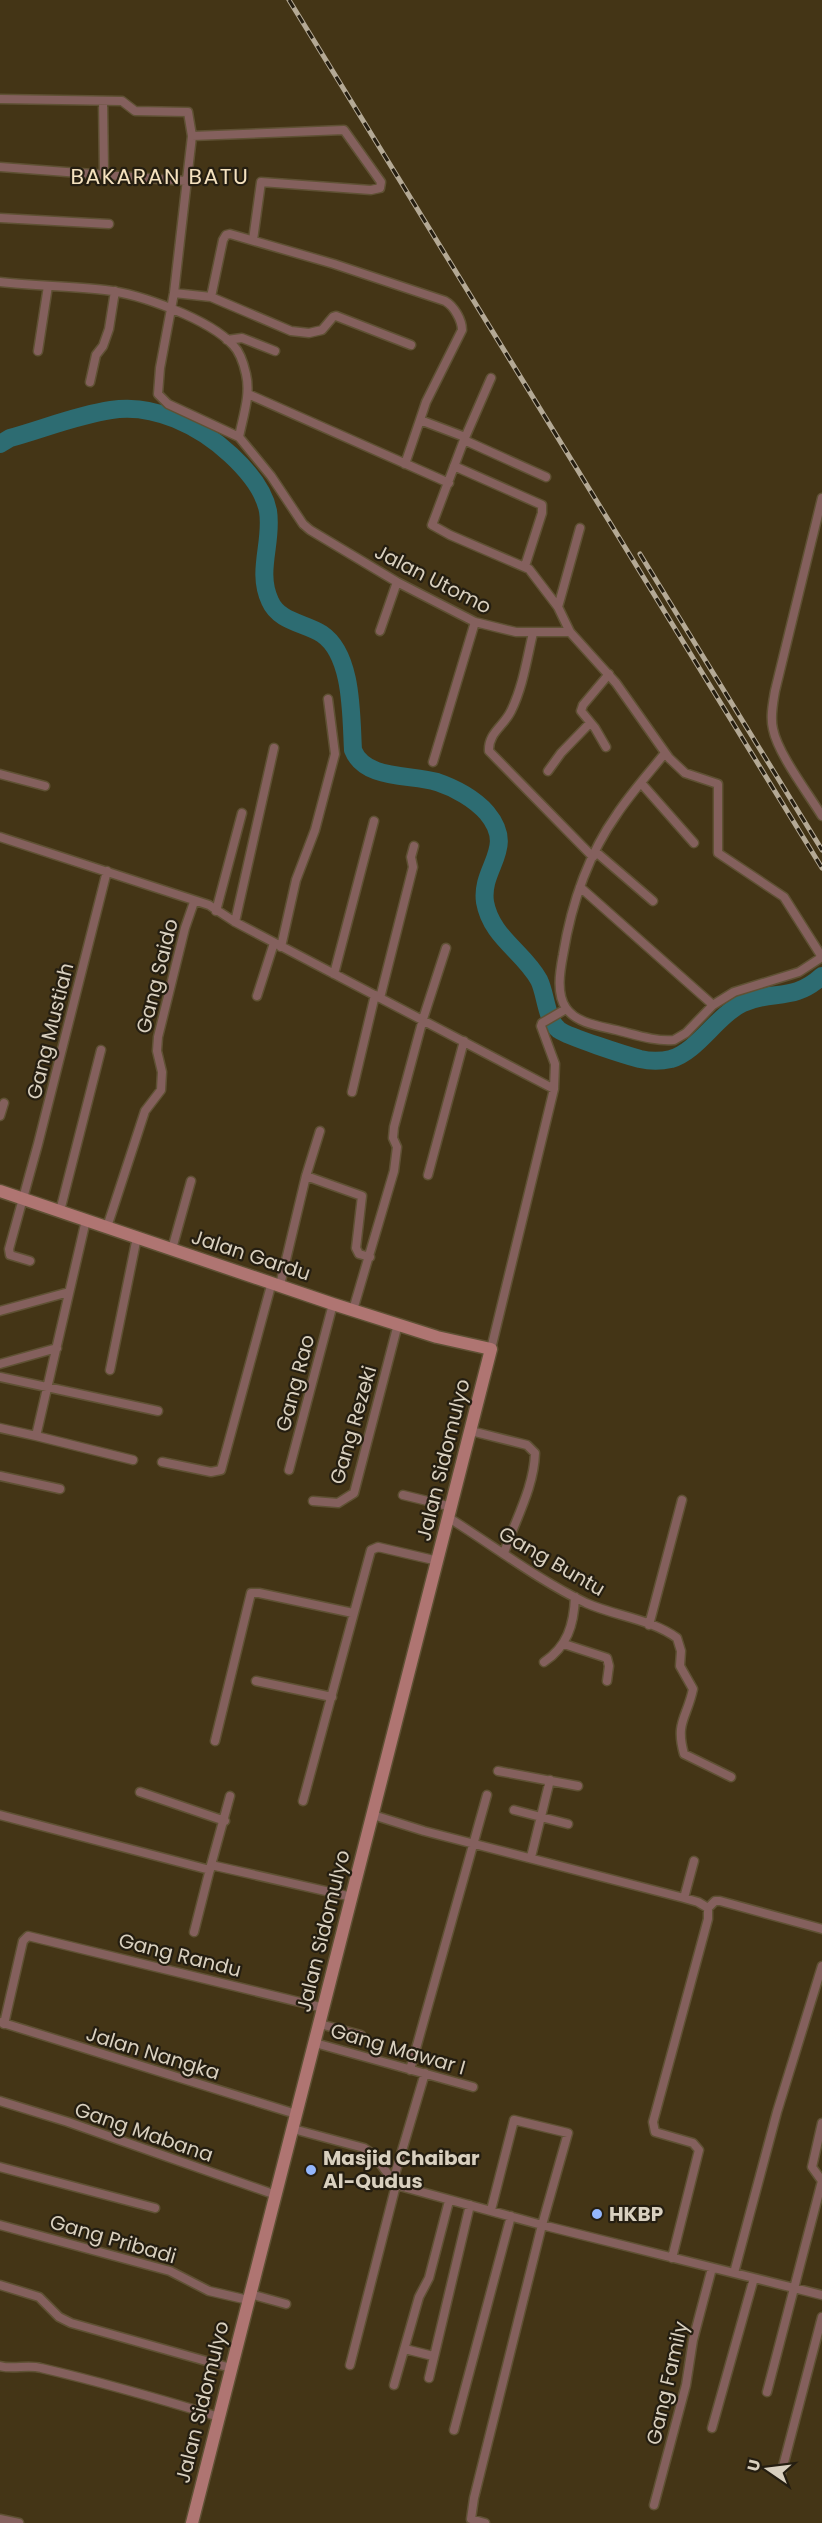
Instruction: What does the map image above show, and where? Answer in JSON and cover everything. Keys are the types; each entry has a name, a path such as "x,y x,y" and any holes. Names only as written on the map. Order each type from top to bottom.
{"street":[{"path":"0,99 124,102 135,111 187,111 192,136 174,293 171,308 160,368 158,394 168,404 239,437 248,394 247,382 238,351 227,340 171,308 115,291 0,282"},
{"path":"103,101 104,173"},
{"path":"192,136 344,130 381,182 378,189 371,190 261,182 254,240"},
{"path":"0,167 104,173 186,181"},
{"path":"0,218 109,224"},
{"path":"211,297 225,236 230,234 334,264 449,304 460,321 462,330 426,402 405,464"},
{"path":"38,351 48,286"},
{"path":"90,382 96,355 103,346 109,329 115,291"},
{"path":"174,293 211,297 291,331 309,333 322,330 331,318 336,316 411,345"},
{"path":"227,340 242,338 275,351"},
{"path":"491,378 432,520 432,525 450,535 525,566 558,607 570,632 609,674 665,753 685,773 718,784 718,853 784,897 822,957 799,972 752,986 713,1005 686,1033 669,1041 591,1024 562,1011"},
{"path":"248,394 449,483"},
{"path":"420,420 465,438 546,477"},
{"name":"Jalan Utomo","path":"239,437 271,476 303,524 397,582 475,622 516,632 570,632"},
{"path":"454,466 542,505 542,513 525,566"},
{"path":"822,498 774,691 772,716 775,736 783,753 822,816"},
{"path":"558,607 580,528"},
{"path":"380,631 397,582"},
{"path":"434,762 475,622"},
{"path":"534,633 512,709 503,723 495,730 489,751 594,854 653,901"},
{"path":"606,747 581,709 609,674"},
{"path":"257,996 278,945 296,880 315,830 335,754 328,699"},
{"path":"548,771 561,753 590,723"},
{"path":"235,922 274,748"},
{"path":"562,1011 560,975 565,943 580,887 594,854 615,816 665,753"},
{"path":"0,774 45,786"},
{"path":"641,783 694,843"},
{"path":"216,910 242,813"},
{"path":"334,974 374,821"},
{"path":"0,837 209,905 278,945 423,1018 555,1089"},
{"path":"352,1092 413,867 411,857 414,846"},
{"name":"Gang Mustiah","path":"30,1261 9,1253 107,872"},
{"path":"580,887 713,1005"},
{"name":"Gang Saido","path":"108,1227 145,1111 161,1090 162,1077 157,1045 185,928 194,902"},
{"path":"353,1310 394,1171 396,1147 392,1134 423,1018 447,948"},
{"path":"491,1349 555,1089 555,1064 543,1035 542,1023 562,1011"},
{"path":"428,1174 464,1041"},
{"path":"60,1211 101,1050"},
{"path":"0,1116 4,1103"},
{"path":"162,1462 211,1472 220,1470 320,1131"},
{"path":"306,1176 362,1196 356,1248 359,1254 370,1257"},
{"path":"172,1249 191,1181"},
{"name":"Jalan Gardu","path":"0,1191 333,1304 436,1336 491,1349"},
{"path":"36,1436 86,1220"},
{"path":"110,1370 137,1237"},
{"path":"0,1311 69,1293"},
{"name":"Gang Rao","path":"289,1470 333,1304"},
{"name":"Gang Rezeki","path":"313,1501 338,1503 354,1493 398,1324"},
{"path":"0,1364 57,1348"},
{"name":"Jalan Sidomulyo","path":"192,2523 491,1349"},
{"path":"0,1377 158,1411"},
{"path":"0,1428 133,1460"},
{"path":"471,1431 527,1445 533,1449 535,1459 530,1483 504,1552"},
{"path":"0,1476 60,1490"},
{"name":"Gang Buntu","path":"404,1495 450,1512 504,1552 575,1597 677,1638 681,1651 680,1666 693,1689 690,1706 679,1728 684,1754 731,1777"},
{"path":"649,1625 682,1500"},
{"path":"303,1801 332,1697 352,1613 373,1547 438,1561"},
{"path":"215,1741 249,1595 254,1592 352,1613"},
{"path":"544,1662 555,1655 564,1644 573,1615 575,1597"},
{"path":"564,1644 607,1658 609,1666 607,1681"},
{"path":"256,1680 332,1697"},
{"path":"498,1771 578,1786"},
{"path":"531,1857 550,1780"},
{"path":"140,1792 225,1821"},
{"path":"194,1932 230,1796"},
{"path":"410,2070 487,1796"},
{"path":"514,1810 568,1824"},
{"path":"0,1815 210,1868 352,1897"},
{"path":"373,1815 474,1844 684,1898 708,1908"},
{"path":"684,1898 694,1861"},
{"path":"672,2258 699,2150 693,2143 655,2132 653,2122 708,1919 708,1908 715,1901 720,1901 822,1929"},
{"name":"Gang Randu","path":"2,2023 23,1941 28,1936 190,1973 324,2008"},
{"path":"734,2273 777,2112 822,1966"},
{"name":"Jalan Nangka","path":"2,2023 296,2114"},
{"path":"320,2024 361,2035"},
{"name":"Gang Mawar I","path":"315,2043 473,2087"},
{"path":"350,2365 394,2183 425,2073"},
{"name":"Gang Mabana","path":"0,2101 68,2122 276,2195"},
{"path":"485,2523 471,2519 474,2498 542,2225 568,2133 514,2120 490,2210"},
{"path":"766,2392 822,2181 812,2167 822,2123"},
{"path":"293,2129 364,2148 374,2155 394,2183 542,2225 822,2295"},
{"path":"0,2167 155,2208"},
{"path":"394,2385 420,2297 429,2278 449,2200"},
{"path":"429,2378 470,2205"},
{"path":"454,2430 511,2216"},
{"name":"Gang Pribadi","path":"0,2225 170,2271 209,2291 286,2304"},
{"name":"Gang Family","path":"654,2505 686,2385 693,2340 712,2268"},
{"path":"712,2428 754,2278"},
{"path":"0,2285 39,2297 59,2317 71,2323 231,2368"},
{"path":"781,2474 822,2317"},
{"path":"405,2349 433,2356"},
{"path":"0,2366 14,2369 37,2367 116,2386 219,2417"},
{"path":"0,2519 19,2523"}],"waterway":[{"path":"0,444 10,438 98,412 144,410 191,426 219,444 237,461 258,488 268,511 264,579 270,601 274,608 286,618 322,634 340,656 348,687 353,750 359,760 367,767 378,771 437,782 451,787 477,803 495,826 499,837 498,848 485,890 488,914 501,935 533,970 539,980 551,1020 559,1030 640,1059 671,1059 690,1049 724,1016 743,1003 801,990 822,976"}],"railway":[{"path":"289,0 822,868"},
{"path":"640,554 822,850"}],"place":[{"name":"Masjid Chaibar Al-Qudus","path":"311,2170"},
{"name":"HKBP","path":"597,2214"}],"district":[{"name":"BAKARAN BATU","path":"160,176"}]}
